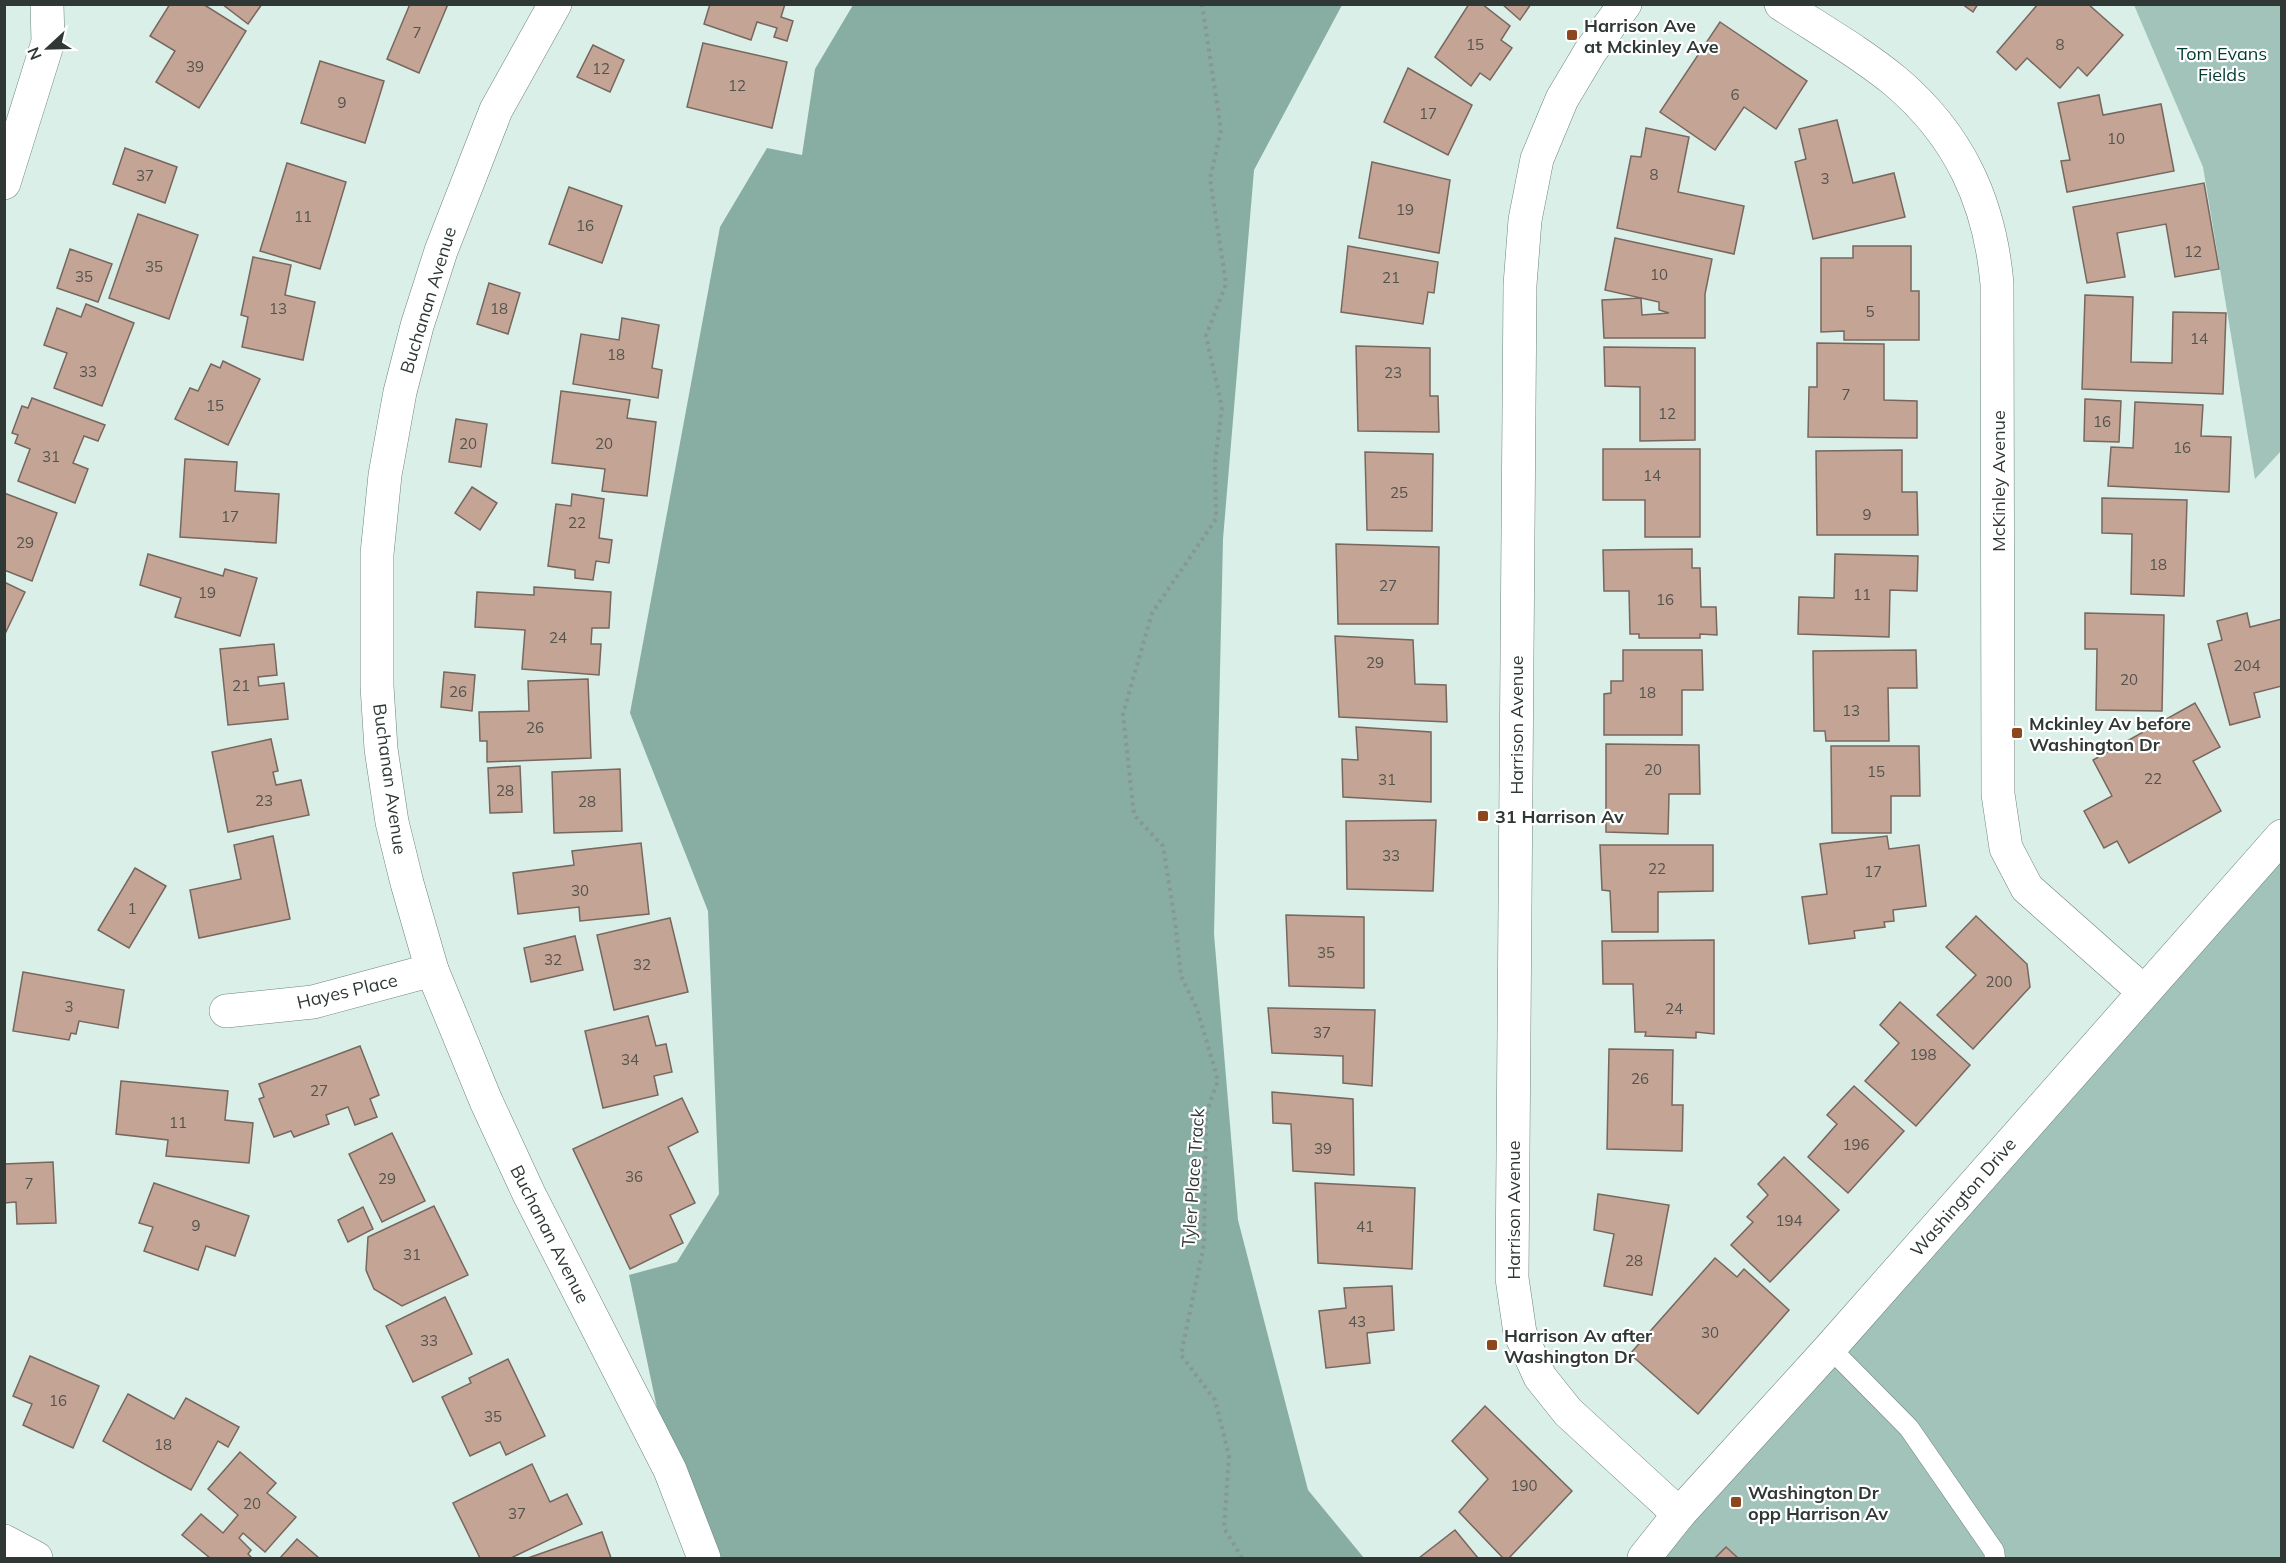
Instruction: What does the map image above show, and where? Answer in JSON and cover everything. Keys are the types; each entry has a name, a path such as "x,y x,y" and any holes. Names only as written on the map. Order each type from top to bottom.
{"street":[{"path":"4,183 48,42 47,4"},
{"name":"Buchanan Avenue","path":"555,4 496,110 441,251 417,326 400,392 385,475 377,554 377,686 381,749 392,822 432,970 529,1194 669,1470 704,1558"},
{"name":"Harrison Avenue","path":"1625,4 1590,52 1562,99 1537,159 1525,220 1520,285 1512,1278 1520,1334 1540,1377 1568,1412 1679,1514"},
{"name":"McKinley Avenue","path":"1781,4 1895,81 1925,110 1954,148 1969,174 1985,213 1995,255 1998,284 1998,794 2006,848 2027,888 2143,991"},
{"name":"Washington Drive","path":"1644,1558 1679,1514 1830,1348 2282,836"},
{"name":"Hayes Place","path":"226,1011 313,1002 432,970"},
{"path":"4,1541 36,1558"}],"lane":[{"path":"1830,1348 1909,1428 1994,1551 1995,1558"}],"path":[{"name":"Tyler Place Track","path":"1202,4 1221,130 1210,178 1226,284 1206,336 1221,407 1215,462 1216,519 1152,613 1123,714 1134,815 1163,846 1181,976 1197,1009 1218,1080 1206,1114 1204,1244 1181,1355 1215,1400 1229,1456 1224,1528 1242,1558"}],"green space":[{"path":"853,5 1342,5 1254,170 1223,539 1214,934 1238,1220 1308,1490 1364,1558 704,1558 670,1470 629,1275 677,1262 719,1194 708,911 630,713 720,227 767,148 802,155 815,69"},
{"name":"Tom Evans Fields","path":"2134,5 2281,5 2281,451 2255,479 2203,167"},
{"path":"2281,836 2281,1558 1644,1558"}],"building":[{"path":"170,4 203,4 246,31 199,108 156,82 175,51 150,36"},
{"path":"222,4 262,4 248,24"},
{"path":"410,4 448,4 419,73 387,59"},
{"path":"710,4 785,4 781,17 793,21 787,41 774,37 777,28 757,22 751,40 704,24"},
{"path":"1469,4 1482,4 1510,26 1501,40 1512,48 1490,80 1480,73 1471,86 1435,57"},
{"path":"1502,4 1531,4 1520,20"},
{"path":"1962,4 1978,4 1973,12"},
{"path":"2038,4 2088,4 2123,35 2087,76 2078,67 2060,88 2027,58 2016,70 1997,52"},
{"path":"1720,22 1807,81 1776,129 1744,107 1715,150 1660,112"},
{"path":"703,43 787,62 772,128 687,107"},
{"path":"593,45 624,60 610,92 577,77"},
{"path":"320,61 384,81 365,143 301,123"},
{"path":"1408,68 1472,105 1448,155 1384,122"},
{"path":"2099,95 2103,115 2161,104 2174,171 2067,192 2061,161 2070,160 2058,103"},
{"path":"1837,120 1853,183 1894,173 1905,217 1813,239 1795,162 1806,159 1799,129"},
{"path":"1646,128 1689,137 1678,192 1744,206 1734,254 1617,228 1631,156 1641,157"},
{"path":"125,148 177,167 165,203 113,184"},
{"path":"1372,162 1450,180 1439,253 1359,238"},
{"path":"287,163 346,182 320,269 260,251"},
{"path":"2204,183 2219,269 2175,277 2166,224 2117,233 2125,277 2087,283 2073,207"},
{"path":"569,187 622,206 602,263 549,244"},
{"path":"138,214 198,235 169,319 109,298"},
{"path":"1615,238 1712,259 1705,294 1705,338 1604,338 1602,300 1641,298 1605,290","holes":["1641,298 1659,302 1659,310 1669,313 1642,315"]},
{"path":"1348,246 1438,262 1434,293 1428,292 1423,324 1341,312"},
{"path":"1853,246 1911,246 1911,291 1919,291 1919,340 1844,340 1844,331 1821,332 1821,258 1853,258"},
{"path":"70,249 112,264 98,302 57,288"},
{"path":"253,257 291,265 285,295 315,302 303,360 242,347 248,317 241,315"},
{"path":"489,283 520,293 508,334 477,324"},
{"path":"2085,295 2133,297 2131,362 2172,363 2173,312 2226,313 2223,394 2082,389"},
{"path":"86,304 134,323 102,406 54,388 67,353 44,345 57,308 81,317"},
{"path":"622,318 659,325 652,368 662,370 658,398 573,384 581,334 619,340"},
{"path":"1817,343 1884,344 1884,400 1917,401 1917,438 1808,437 1809,387 1817,387"},
{"path":"1356,346 1430,348 1430,396 1438,396 1439,432 1358,431"},
{"path":"1604,347 1695,348 1695,440 1640,441 1640,387 1605,386"},
{"path":"223,361 260,379 228,445 175,419 190,388 198,391 211,364 220,368"},
{"path":"561,391 630,400 627,418 656,422 647,496 602,491 605,469 552,463"},
{"path":"32,398 105,425 98,441 84,436 73,463 88,469 75,503 18,481 30,449 15,443 18,435 12,433 22,406 28,408"},
{"path":"2085,399 2121,401 2119,442 2084,441"},
{"path":"2135,402 2203,405 2201,436 2231,437 2229,492 2108,486 2111,447 2133,448"},
{"path":"456,419 487,424 481,467 449,462"},
{"path":"1603,449 1700,449 1700,537 1645,537 1645,500 1603,500"},
{"path":"1902,450 1902,492 1917,492 1918,535 1817,535 1816,451"},
{"path":"1365,452 1433,454 1432,531 1367,530"},
{"path":"185,459 237,462 235,491 279,494 276,543 180,537"},
{"path":"472,487 497,503 480,530 455,513"},
{"path":"4,493 57,513 32,581 4,570"},
{"path":"572,494 604,499 599,538 612,540 609,563 596,561 593,580 575,578 575,570 548,566 556,504 571,506"},
{"path":"2102,498 2187,500 2184,596 2131,594 2132,534 2102,533"},
{"path":"1336,544 1439,547 1438,624 1338,624"},
{"path":"1692,549 1692,568 1700,568 1701,607 1716,607 1717,635 1700,634 1700,638 1639,638 1639,634 1630,634 1629,591 1604,591 1603,550"},
{"path":"148,554 223,576 225,569 257,578 240,636 175,617 181,598 140,585"},
{"path":"1835,554 1918,556 1917,591 1890,590 1889,637 1798,634 1799,597 1834,598"},
{"path":"4,582 25,592 4,636"},
{"path":"534,587 611,592 609,628 592,628 591,644 601,644 599,675 522,669 525,630 475,627 477,592 534,595"},
{"path":"2085,613 2164,615 2162,711 2096,710 2097,649 2085,649"},
{"path":"2247,613 2250,627 2282,619 2282,686 2254,693 2260,717 2230,725 2208,644 2222,640 2217,621"},
{"path":"1335,636 1413,640 1415,684 1446,685 1447,722 1339,717"},
{"path":"274,644 277,675 258,677 259,686 284,683 288,719 228,725 220,649"},
{"path":"1623,650 1702,650 1703,690 1682,690 1682,735 1604,735 1604,694 1611,693 1611,681 1623,681"},
{"path":"1916,650 1917,688 1888,688 1889,741 1826,741 1825,731 1814,731 1813,651"},
{"path":"444,672 475,675 472,711 441,707"},
{"path":"588,679 591,758 487,762 487,741 480,741 479,712 529,711 528,681"},
{"path":"2195,703 2220,747 2193,761 2221,811 2129,863 2117,841 2104,848 2084,811 2112,796 2093,760"},
{"path":"1356,727 1431,732 1431,802 1343,797 1342,759 1358,760"},
{"path":"271,739 278,771 273,772 276,785 301,780 309,815 228,832 212,752"},
{"path":"1606,744 1699,745 1700,794 1669,794 1668,834 1606,832"},
{"path":"1831,746 1919,746 1920,796 1891,796 1891,833 1832,833"},
{"path":"520,766 522,812 490,813 488,768"},
{"path":"620,769 622,831 554,833 552,772"},
{"path":"1436,820 1433,891 1347,889 1346,821"},
{"path":"273,836 290,919 199,938 190,890 241,879 234,845"},
{"path":"1887,836 1889,849 1919,845 1926,906 1893,910 1894,921 1884,922 1885,927 1854,931 1855,938 1809,944 1802,897 1827,894 1820,844"},
{"path":"641,843 649,914 580,921 579,907 518,914 513,873 574,865 572,851"},
{"path":"1600,845 1713,845 1713,891 1658,892 1658,932 1612,932 1610,891 1602,890"},
{"path":"135,868 166,886 129,948 98,930"},
{"path":"1286,915 1364,917 1364,988 1289,986"},
{"path":"1976,916 2027,964 2030,987 1973,1049 1937,1015 1976,975 1946,947"},
{"path":"670,918 688,992 614,1010 597,935"},
{"path":"575,936 583,970 531,982 524,948"},
{"path":"1714,940 1714,1034 1696,1032 1696,1038 1645,1036 1646,1032 1635,1032 1633,984 1603,984 1602,941"},
{"path":"23,972 124,990 118,1028 79,1021 76,1034 71,1033 69,1040 13,1031"},
{"path":"1900,1002 1970,1065 1916,1126 1865,1081 1899,1043 1880,1025"},
{"path":"1268,1008 1375,1010 1372,1086 1343,1083 1343,1056 1272,1053"},
{"path":"648,1016 656,1046 666,1044 672,1072 654,1076 658,1095 603,1108 585,1031"},
{"path":"360,1046 379,1095 370,1099 377,1117 355,1125 348,1107 326,1115 329,1124 294,1137 291,1131 274,1137 259,1099 264,1097 259,1084"},
{"path":"1609,1049 1673,1050 1672,1105 1683,1105 1682,1151 1607,1149"},
{"path":"121,1081 228,1091 225,1120 253,1123 249,1163 166,1156 168,1140 116,1134"},
{"path":"1854,1086 1904,1131 1848,1193 1808,1157 1837,1124 1827,1115"},
{"path":"1272,1092 1353,1099 1354,1175 1293,1171 1291,1124 1273,1123"},
{"path":"682,1098 698,1132 668,1147 695,1203 670,1215 683,1243 630,1269 573,1149"},
{"path":"392,1133 425,1201 382,1222 349,1154"},
{"path":"1784,1157 1839,1210 1770,1282 1731,1245 1753,1222 1747,1217 1768,1195 1758,1184"},
{"path":"53,1162 56,1223 17,1224 16,1202 4,1203 4,1164"},
{"path":"154,1183 249,1216 235,1256 206,1246 198,1270 144,1251 153,1227 139,1223"},
{"path":"1315,1183 1415,1188 1412,1269 1318,1263"},
{"path":"1598,1194 1669,1205 1652,1295 1604,1286 1614,1234 1594,1230"},
{"path":"434,1206 468,1275 402,1306 374,1289 366,1270 368,1237"},
{"path":"363,1207 373,1229 348,1242 338,1220"},
{"path":"1715,1258 1737,1277 1744,1269 1789,1310 1698,1414 1630,1354"},
{"path":"1392,1286 1394,1330 1367,1333 1370,1363 1326,1368 1319,1311 1346,1308 1344,1288"},
{"path":"445,1297 472,1354 413,1382 386,1326"},
{"path":"30,1356 99,1386 73,1448 23,1425 32,1404 13,1396"},
{"path":"508,1359 545,1436 506,1455 500,1442 470,1456 442,1397 471,1383 469,1378"},
{"path":"128,1394 174,1419 186,1398 239,1427 228,1447 218,1441 191,1490 103,1441"},
{"path":"1485,1406 1572,1491 1509,1558 1503,1558 1459,1512 1488,1479 1452,1441"},
{"path":"240,1452 276,1483 267,1493 296,1517 265,1552 243,1533 239,1538 251,1550 248,1554 252,1558 210,1558 182,1535 201,1514 223,1533 238,1515 208,1489"},
{"path":"532,1464 550,1502 567,1494 582,1524 511,1558 480,1558 453,1503"},
{"path":"1455,1530 1478,1558 1419,1558"},
{"path":"602,1532 611,1558 528,1558"},
{"path":"297,1539 319,1558 280,1558"},
{"path":"1726,1547 1738,1558 1715,1558"}],"place":[{"name":"Harrison Ave at Mckinley Ave","path":"1572,35"},
{"name":"Mckinley Av before Washington Dr","path":"2017,733"},
{"name":"31 Harrison Av","path":"1483,816"},
{"name":"Harrison Av after Washington Dr","path":"1492,1345"},
{"name":"Washington Dr opp Harrison Av","path":"1736,1502"}]}
